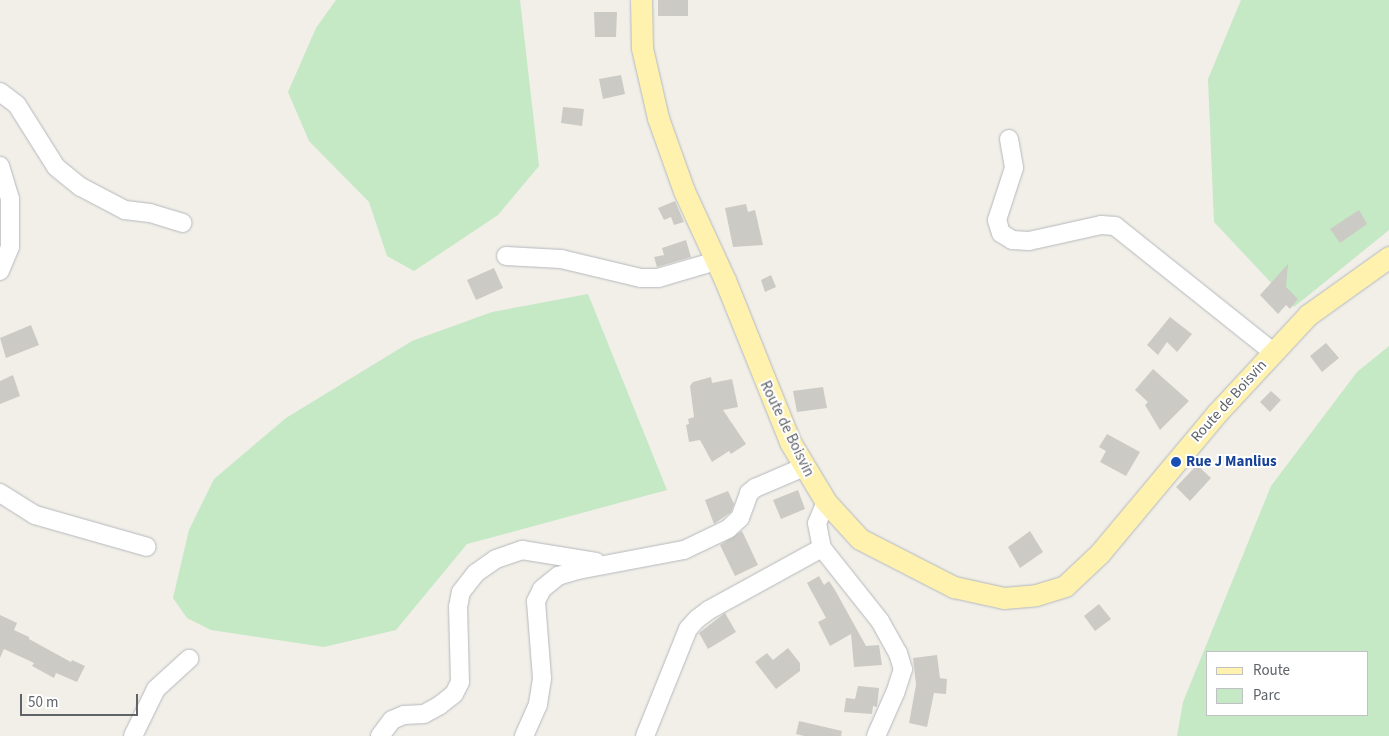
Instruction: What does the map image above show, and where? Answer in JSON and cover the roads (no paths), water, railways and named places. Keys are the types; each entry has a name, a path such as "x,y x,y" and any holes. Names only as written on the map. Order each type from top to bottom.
{"main road":[{"name":"Route de Boisvin","path":"641,0 642,48 658,118 684,191 716,261 783,425 804,467 826,502 860,539 954,587 1004,598 1036,595 1065,586 1100,553 1217,413 1308,314 1389,256"}],"street":[{"path":"0,92 17,105 56,167 81,187 125,210 183,223"},
{"path":"1009,139 1014,168 997,220 1001,234 1012,240 1029,241 1102,224 1115,226 1273,352"},
{"path":"0,166 10,199 10,247 0,272"},
{"path":"506,256 561,259 641,278 658,278 716,261"},
{"path":"524,736 538,704 542,678 536,601 542,589 558,576 578,570 684,550 728,530 740,518 749,493 755,488 804,467"},
{"path":"0,493 35,515 147,547"},
{"path":"826,502 817,524 822,548 880,621 898,653 903,668 895,693 876,736"},
{"path":"645,736 688,629 697,619 709,610 822,548"},
{"path":"380,736 392,720 404,715 424,714 454,694 460,682 458,607 461,592 476,573 496,558 522,550 609,564"},
{"path":"133,736 156,689 189,659"}],"place":[{"name":"Rue J Manlius","path":"1176,462"}]}
